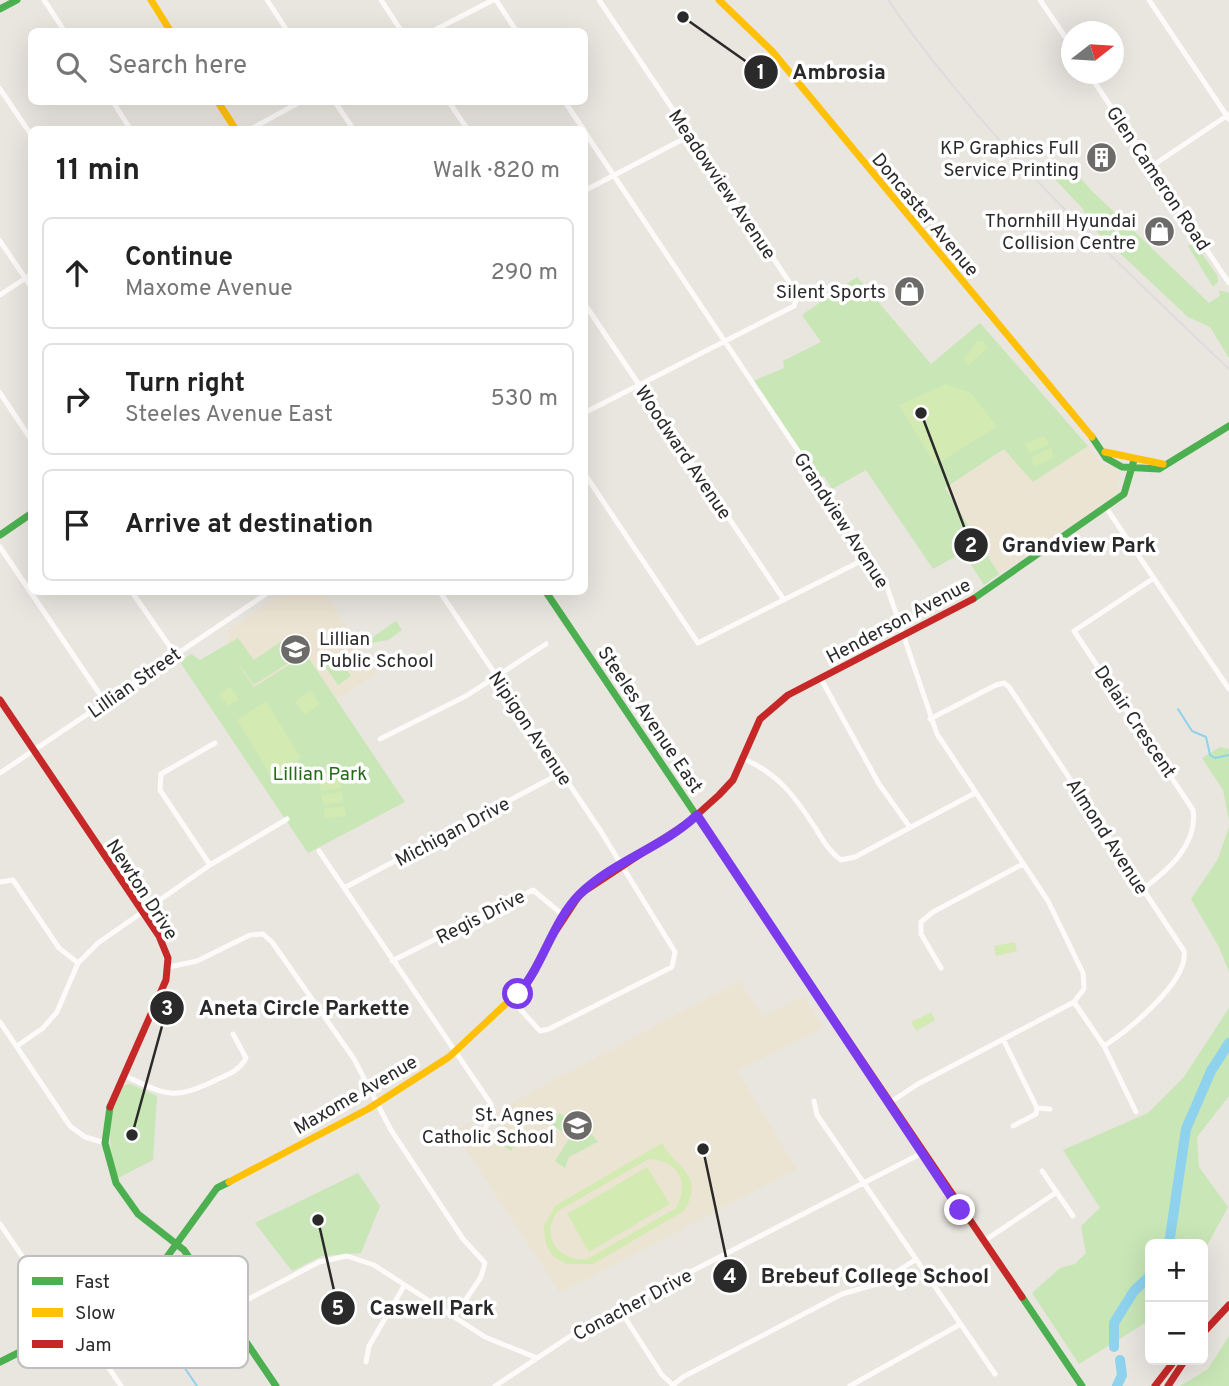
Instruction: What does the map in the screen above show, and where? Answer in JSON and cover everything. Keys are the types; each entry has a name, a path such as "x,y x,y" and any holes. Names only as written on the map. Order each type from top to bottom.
{"street":[{"path":"0,9 17,0"},
{"path":"44,0 62,28"},
{"path":"151,0 169,28"},
{"path":"267,0 285,28"},
{"path":"381,0 399,28"},
{"path":"440,28 495,0 514,28"},
{"name":"Meadowview Avenue","path":"588,411 794,306 797,295 599,0"},
{"name":"Doncaster Avenue","path":"719,0 772,51 1105,452 1107,458 1133,470"},
{"path":"1040,0 1061,31"},
{"path":"1149,0 1228,116 1152,166"},
{"name":"Glen Cameron Road","path":"1097,84 1229,283"},
{"path":"0,89 28,130"},
{"path":"115,105 128,126"},
{"path":"220,105 233,126"},
{"path":"256,126 295,105"},
{"path":"337,105 351,126"},
{"path":"451,105 465,126"},
{"name":"Grandview Avenue","path":"567,105 581,126"},
{"name":"Grandview Avenue","path":"588,136 869,556 889,590 930,719 1055,915 1083,973 1084,989 1074,1002"},
{"path":"588,189 689,136"},
{"path":"0,241 28,283"},
{"path":"0,295 28,277"},
{"name":"Woodward Avenue","path":"588,309 784,600"},
{"path":"0,393 28,435"},
{"path":"1133,470 1159,469 1163,464 1191,452 1229,426"},
{"path":"1105,452 1111,451 1134,460 1158,460 1163,464"},
{"name":"Henderson Avenue","path":"697,815 733,780 744,759 754,729 768,710 788,695 968,602 1107,509 1124,494 1134,460"},
{"path":"588,479 698,643 869,556"},
{"path":"1107,509 1229,689"},
{"path":"0,535 28,516"},
{"path":"0,547 28,588"},
{"name":"Delair Crescent","path":"1143,889 1172,865 1191,835 1193,810 1074,631 1154,578"},
{"path":"33,595 105,702"},
{"path":"134,595 175,654"},
{"name":"Lillian Street","path":"0,773 264,595"},
{"name":"Nipigon Avenue","path":"442,595 561,773 675,952 672,967 549,1029 540,1031 512,1000"},
{"name":"Steeles Avenue East","path":"548,595 982,1242 1082,1386"},
{"path":"380,738 466,696 546,644"},
{"path":"821,679 879,784 909,826"},
{"name":"Almond Avenue","path":"930,719 996,685 1004,684 1009,687 1184,951 1185,960 1139,1023 1104,1046"},
{"name":"Newton Drive","path":"0,700 164,946 169,967 111,1103 105,1143 112,1176 125,1197 146,1222 188,1256"},
{"path":"210,865 160,790 161,774 215,743"},
{"path":"744,759 765,768 790,791 830,850 841,860 855,857 975,793"},
{"name":"Michigan Drive","path":"344,888 561,773"},
{"name":"Maxome Avenue","path":"167,1256 217,1188 376,1104 453,1051 512,1000 538,967 563,915 580,894 697,815"},
{"path":"17,1046 43,1028 57,1012 78,963 98,943 210,865 286,819"},
{"path":"319,851 491,1104 493,1112 483,1133"},
{"path":"942,968 921,934 921,922 933,912 1023,864"},
{"path":"0,881 13,880 59,948 78,963"},
{"name":"Regis Drive","path":"392,961 533,890 563,915"},
{"path":"169,967 197,961 250,935 263,934 272,942 354,1059 376,1104 463,1238 485,1263 481,1277 454,1317"},
{"path":"890,1103 918,1084 1074,1002 1104,1046 1136,1112"},
{"path":"0,1023 70,1126 85,1138 105,1143"},
{"path":"123,1076 163,1093 181,1095 196,1090 240,1068 246,1058 233,1034"},
{"path":"1003,1039 1037,1108 1035,1114 1013,1126"},
{"path":"814,1101 817,1115 995,1374"},
{"path":"1037,1108 1050,1109"},
{"name":"Conacher Drive","path":"495,1386 587,1325 922,1153"},
{"path":"1042,1171 1073,1216"},
{"path":"982,1242 1057,1192"},
{"path":"0,1224 22,1256"},
{"path":"248,1300 332,1258 360,1259 485,1337 537,1358"},
{"path":"620,1310 662,1375 673,1385 683,1377 842,1294 877,1284 915,1260"},
{"path":"366,1362 369,1346 404,1286"},
{"path":"1208,1328 1229,1305"},
{"path":"850,1386 959,1325"},
{"name":"Newton Drive","path":"248,1344 276,1386"},
{"name":"Maxome Avenue","path":"0,1362 18,1353"},
{"path":"1155,1386 1171,1365"},
{"path":"1168,1386 1182,1365"},
{"path":"109,1368 121,1386"}],"shaded area":[{"path":"1088,446 1102,464 1116,468 1120,475 1117,494 999,574 945,488 1005,449 1033,482"},
{"name":"Lillian Public School","path":"281,595 325,595 378,673 336,699 305,654 254,687 226,645 230,638 228,630"},
{"path":"739,981 763,1016 804,996 823,1028 737,1071 797,1169 560,1293 454,1131 473,1121 472,1142 488,1146 496,1141 500,1109"}],"green space":[{"path":"1066,162 1091,190 1209,303 1220,296 1219,290 1229,293 1229,358 1210,327 1188,317 1091,226 1083,209 1050,174"},
{"path":"1194,243 1217,275 1218,282 1213,287 1188,246"},
{"path":"857,277 931,364 980,323 1088,446 1033,482 1004,449 945,488 999,574 984,585 963,552 933,569 866,470 832,489 824,476 818,479 753,381 784,368 783,361 821,342 802,315"},
{"path":"977,341 983,341 988,348 968,365 964,360"},
{"path":"946,384 971,393 997,427 935,465 899,405"},
{"path":"1045,436 1049,445 1029,453 1025,444"},
{"path":"1051,448 1054,458 1034,466 1031,457"},
{"path":"396,621 402,630 388,640 371,643 373,637"},
{"name":"Lillian Park","path":"292,634 304,653 254,685 231,653 254,687 306,654 405,802 308,853 180,662 191,654 200,660 238,638 254,660"},
{"path":"336,653 351,676 338,685 322,662"},
{"path":"230,687 239,699 228,706 218,694"},
{"path":"310,690 320,704 305,715 295,702"},
{"path":"266,701 301,758 271,776 237,720"},
{"path":"1220,747 1229,749 1229,820 1223,790 1202,758"},
{"path":"340,778 341,788 321,791 319,781"},
{"path":"342,792 343,802 323,805 321,795"},
{"path":"344,806 346,816 325,819 323,809"},
{"path":"1229,827 1229,972 1219,947 1191,899 1218,859"},
{"path":"1015,942 1017,951 996,956 994,946"},
{"path":"1229,1008 1229,1096 1197,1137 1199,1167 1228,1207 1208,1244 1208,1239 1145,1239 1145,1323 1079,1364 1032,1293 1060,1268 1075,1264 1086,1253 1081,1226 1100,1208 1063,1150 1148,1113 1184,1077"},
{"path":"931,1012 935,1020 916,1031 911,1022"},
{"path":"130,1084 157,1096 153,1160 118,1178 110,1143 111,1119 118,1096 124,1085"},
{"path":"559,1113 586,1127 598,1142 569,1157 565,1168 555,1161 570,1137 552,1125"},
{"path":"504,1128 520,1137 511,1151 499,1143"},
{"path":"662,1143 686,1173 692,1188 684,1211 593,1264 566,1264 553,1256 546,1245 544,1226 555,1206","holes":["649,1159 674,1169 682,1182 676,1208 587,1259 568,1256 555,1246 551,1229 558,1211"]},
{"path":"647,1167 670,1204 589,1252 567,1214"},
{"path":"358,1173 380,1206 361,1253 322,1256 292,1271 255,1223"},
{"path":"1229,1336 1229,1386 1180,1386 1208,1369"}],"waterway":[{"path":"1178,709 1192,731 1206,737 1210,755 1215,758 1229,755"},
{"path":"1170,1239 1186,1129 1211,1071 1229,1043"},
{"path":"1114,1347 1114,1323 1134,1291 1145,1281"},
{"path":"1117,1386 1122,1375 1120,1360"},
{"path":"185,1368 197,1386"}],"railway":[{"path":"888,0 925,51 1006,147 1093,238 1229,369"}],"traffic: fast":[{"path":"0,9 17,0"},
{"path":"1092,437 1106,458 1122,467 1159,469 1229,426"},
{"path":"973,599 1124,494 1134,460"},
{"path":"0,535 28,516"},
{"path":"548,595 758,907"},
{"path":"110,1107 105,1143 116,1183 138,1214 188,1256"},
{"path":"168,1256 217,1188 229,1182"},
{"path":"1022,1297 1082,1386"},
{"path":"248,1345 276,1386"},
{"path":"0,1362 18,1353"}],"traffic: slow":[{"path":"151,0 168,28"},
{"path":"719,0 772,51 1092,437"},
{"path":"220,105 233,126"},
{"path":"1105,452 1163,464"},
{"path":"229,1182 368,1109 449,1057 527,984 553,935"}],"traffic: jam":[{"path":"553,935 580,894 689,822 719,795 733,780 760,719 788,695 973,599"},
{"path":"0,700 159,936 168,958 166,980 110,1107"},
{"path":"758,907 1022,1297"},
{"path":"1208,1328 1229,1305"},
{"path":"1155,1386 1171,1365"},
{"path":"1168,1386 1182,1365"}],"place":[{"name":"Ambrosia","path":"683,17"},
{"name":"KP Graphics Full Service Printing","path":"1102,158"},
{"name":"Thornhill Hyundai Collision Centre","path":"1159,231"},
{"name":"Silent Sports","path":"909,291"},
{"name":"Grandview Park","path":"921,413"},
{"name":"Lillian Public School","path":"296,649"},
{"name":"St. Agnes Catholic School","path":"577,1125"},
{"name":"Aneta Circle Parkette","path":"132,1135"},
{"name":"Brebeuf College School","path":"703,1149"},
{"name":"Caswell Park","path":"318,1220"}],"route":[{"path":"518,994 538,967 563,915 580,894 697,815 960,1210"}]}
